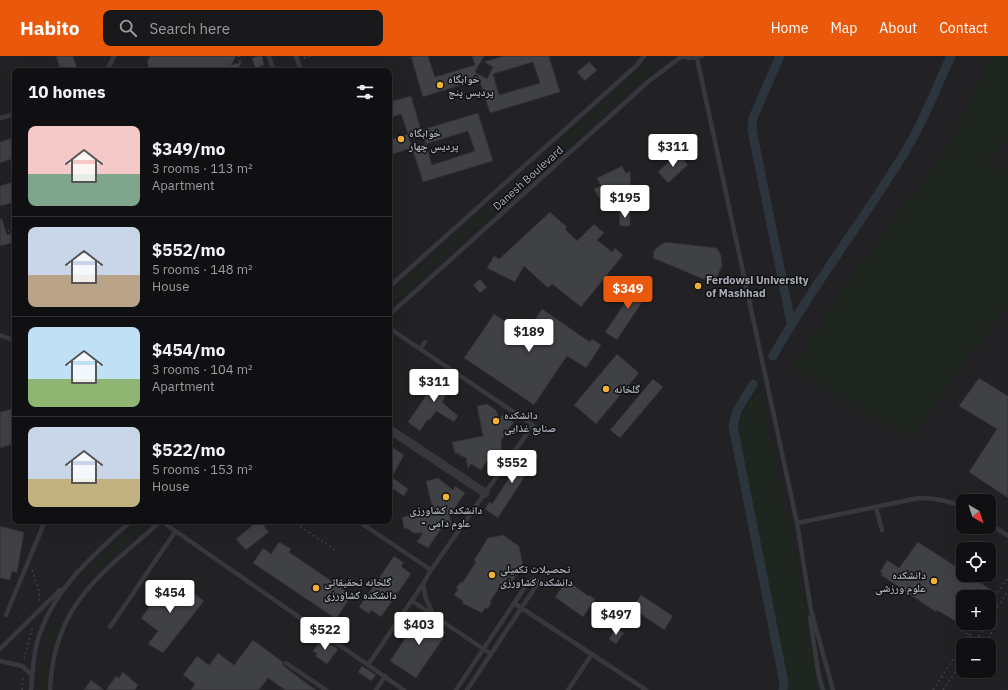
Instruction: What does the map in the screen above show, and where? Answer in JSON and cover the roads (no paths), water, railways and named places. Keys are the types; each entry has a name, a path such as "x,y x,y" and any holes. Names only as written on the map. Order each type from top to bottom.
{"street":[{"path":"392,431 485,493"}],"lane":[{"path":"108,68 114,56"},
{"path":"296,56 300,68"},
{"name":"Danesh Boulevard","path":"392,284 630,71 644,56"},
{"path":"680,56 700,57 797,523 811,610 813,638 823,690"},
{"name":"Danesh Boulevard","path":"392,312 649,81 680,56"},
{"path":"269,57 273,68"},
{"path":"0,118 12,115"},
{"path":"368,665 412,601 431,570 533,425 392,330"},
{"path":"0,335 12,340"},
{"path":"421,348 425,342"},
{"path":"797,523 919,498 935,498 956,504"},
{"path":"876,508 882,530"},
{"path":"6,615 44,524"},
{"path":"0,649 70,580 92,556 128,524"},
{"path":"50,690 51,669 57,643 67,618 85,594 106,571 158,524"},
{"path":"165,524 404,690"},
{"path":"362,524 431,570"},
{"path":"996,528 1008,536"},
{"path":"110,627 175,532"},
{"path":"456,690 529,581 535,578 537,580 536,586 467,690"},
{"path":"31,690 32,675 40,634 51,607 70,580"},
{"path":"423,584 426,599 434,616"},
{"path":"412,601 491,654"},
{"path":"514,603 646,690"},
{"path":"811,610 833,690"},
{"path":"568,690 592,654"},
{"path":"0,661 22,666 32,675"},
{"path":"286,663 326,690"},
{"path":"376,690 385,676"}],"waterway":[{"path":"780,56 753,118 752,130 791,323"},
{"path":"773,356 803,306 908,147 915,135 951,56"},
{"path":"753,384 737,411 733,426 784,683 783,690"}],"place":[{"name":"خوابگاه پردیس پنج","path":"440,85"},
{"name":"خوابگاه پردیس چهار","path":"401,139"},
{"name":"Ferdowsi University of Mashhad","path":"698,286"},
{"name":"گلخانه","path":"606,389"},
{"name":"دانشکده صنایع غذایی","path":"496,421"},
{"name":"دانشکده کشاورزی - علوم دامی","path":"446,497"},
{"name":"تحصیلات تکمیلی دانشکده کشاورزی","path":"492,575"},
{"name":"دانشکده علوم ورزشی","path":"934,581"},
{"name":"گلخانه تحقیقاتی دانشکده کشاورزی","path":"316,588"}]}
